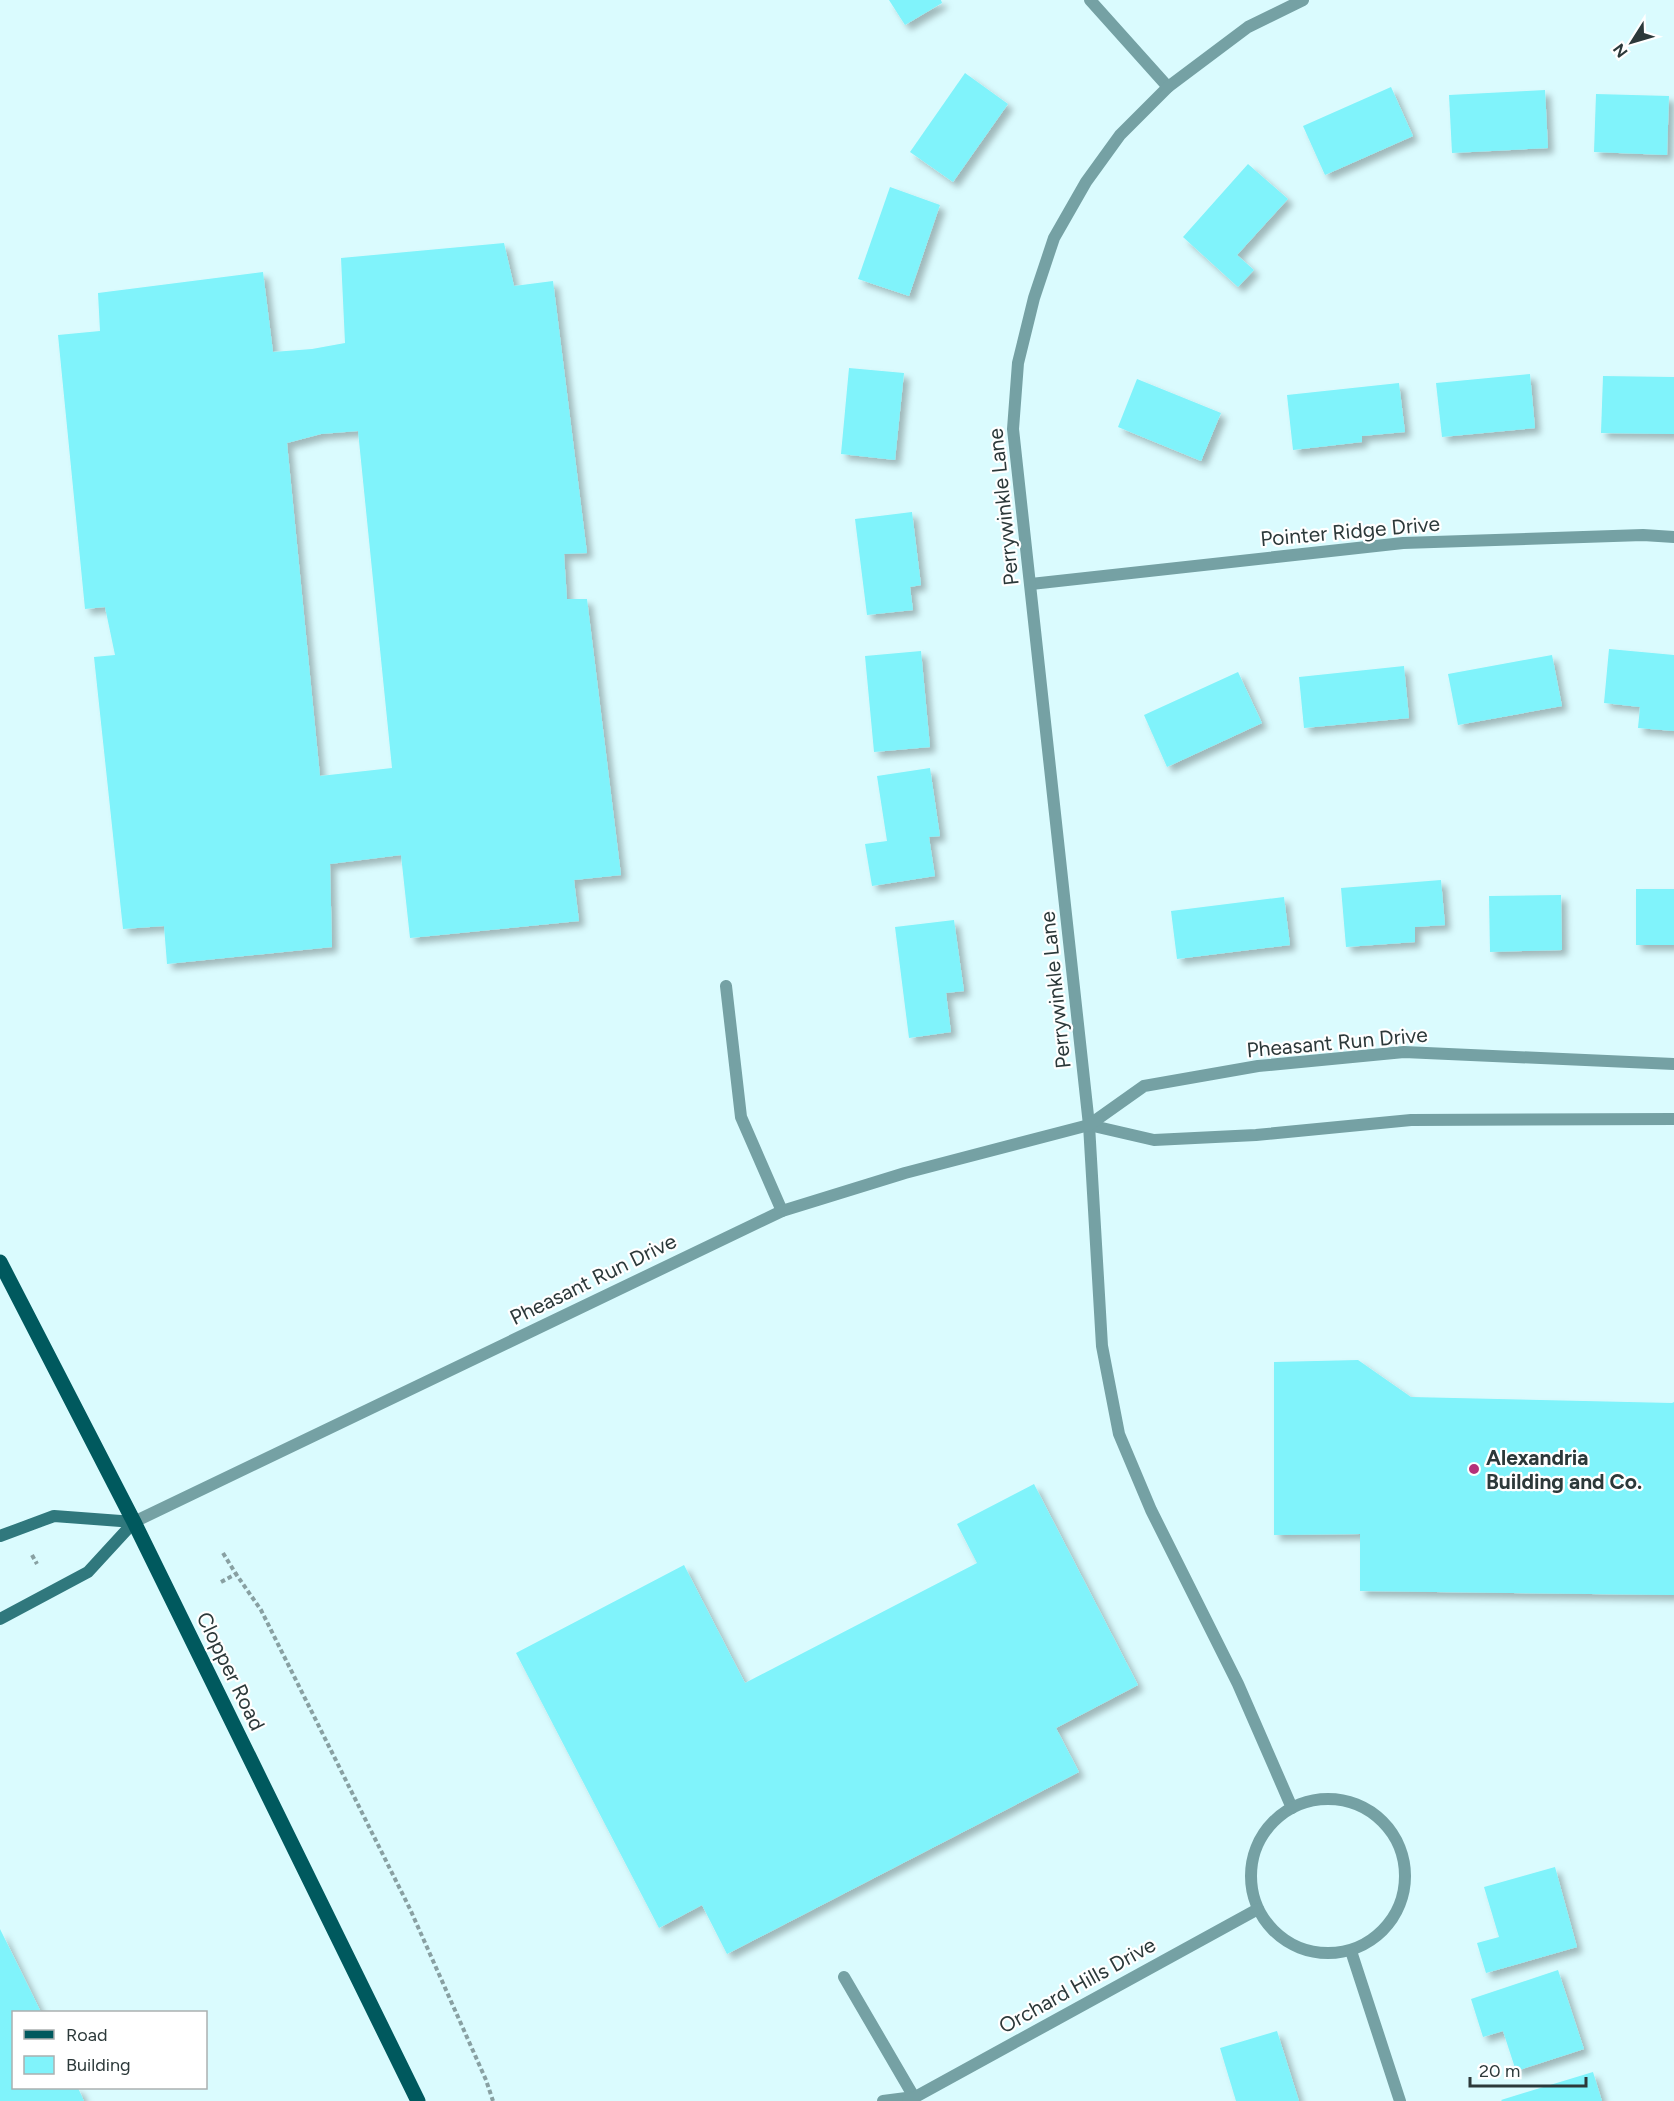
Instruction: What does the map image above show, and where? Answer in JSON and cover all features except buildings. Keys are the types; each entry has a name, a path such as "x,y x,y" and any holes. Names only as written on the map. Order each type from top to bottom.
{"main road":[{"name":"Clopper Road","path":"0,1262 134,1522 418,2101"},
{"path":"0,1536 54,1516 134,1522"},
{"path":"0,1619 88,1572 134,1522"}],"street":[{"path":"1090,0 1168,87"},
{"name":"Perrywinkle Lane","path":"1292,1808 1238,1684 1151,1510 1119,1434 1102,1346 1089,1125 1013,429 1018,363 1034,298 1054,238 1086,182 1120,135 1168,87 1248,27 1303,0"},
{"name":"Pointer Ridge Drive","path":"1030,584 1403,543 1644,535 1674,537"},
{"path":"726,986 741,1117 782,1211"},
{"name":"Pheasant Run Drive","path":"134,1522 782,1211 904,1173 1089,1125 1144,1086 1258,1066 1404,1052 1674,1064"},
{"name":"Pheasant Run Drive","path":"1089,1125 1154,1140 1256,1135 1411,1120 1674,1119"},
{"path":"1333,1799 1354,1804 1373,1814 1389,1828 1400,1847 1405,1868 1405,1889 1399,1910 1387,1927 1371,1941 1351,1951 1315,1953 1297,1947 1281,1938 1268,1925 1258,1909 1251,1876 1258,1844 1266,1830 1278,1817 1292,1808 1312,1801 1333,1799"},
{"name":"Orchard Hills Drive","path":"883,2101 913,2100 1258,1909"},
{"path":"1351,1951 1400,2101"},
{"path":"844,1977 913,2100"}],"path":[{"path":"223,1553 261,1610 410,1910 486,2080 493,2101"},
{"path":"32,1555 37,1564"},
{"path":"221,1582 236,1574"}],"place":[{"name":"Alexandria Building and Co.","path":"1474,1469"}]}
